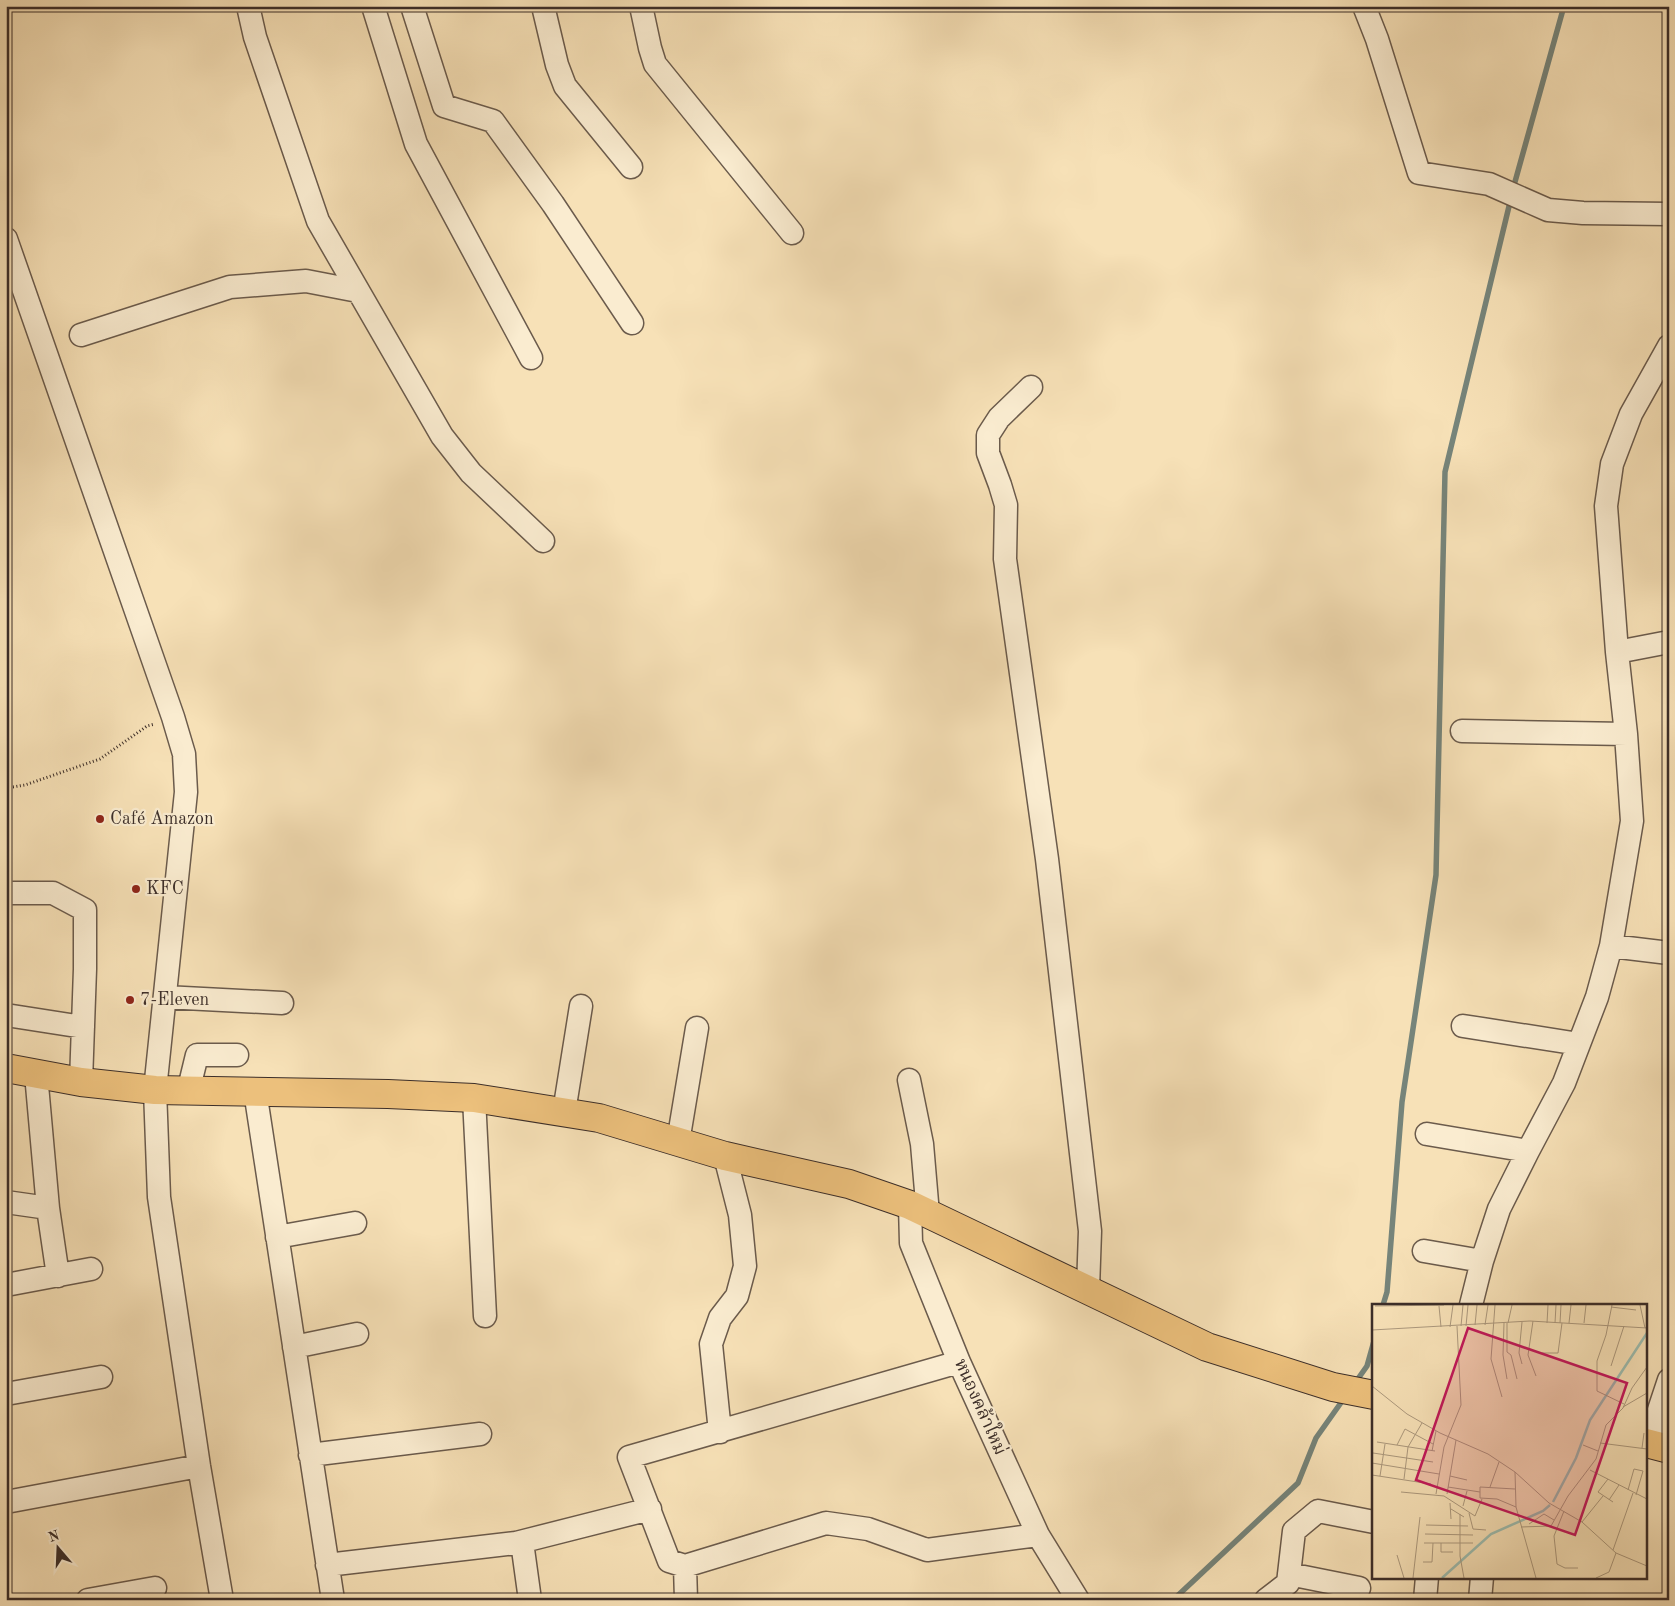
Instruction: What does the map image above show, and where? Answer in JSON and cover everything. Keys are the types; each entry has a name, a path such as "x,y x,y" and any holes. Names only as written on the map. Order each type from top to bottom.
{"main road":[{"path":"6,1068 82,1082 155,1090 388,1094 474,1098 599,1118 725,1156 849,1184 919,1209 1207,1347 1333,1387 1368,1394"}],"street":[{"path":"248,6 255,37 318,222 442,436 471,472 543,541"},
{"path":"373,6 416,144 531,358"},
{"path":"412,6 444,106 493,121 553,204 632,323"},
{"path":"542,6 557,65 565,86 630,167"},
{"path":"641,6 655,64 792,233"},
{"path":"1364,6 1378,38 1419,173 1489,184 1548,210 1583,213 1669,214"},
{"path":"6,239 173,717 184,754 186,792 155,1090 159,1197 199,1466 222,1600"},
{"path":"81,335 230,287 306,281 358,291"},
{"path":"1471,1304 1499,1209 1564,1083 1597,996 1611,946 1632,821 1606,506 1612,464 1631,414 1669,346"},
{"path":"1031,387 999,418 988,435 988,453 1006,505 1005,559 1047,859 1090,1231 1088,1289"},
{"path":"1617,652 1669,642"},
{"path":"1462,731 1626,734"},
{"path":"6,893 53,893 85,910 82,1082"},
{"path":"1611,946 1669,953"},
{"path":"165,997 282,1003"},
{"path":"564,1112 581,1006"},
{"path":"6,1015 83,1027"},
{"path":"1463,1026 1579,1044"},
{"path":"678,1142 697,1028"},
{"path":"188,1092 197,1055 237,1055"},
{"path":"36,1074 48,1208 58,1276"},
{"name":"หนองคล้าใหม่","path":"909,1080 922,1144 919,1209 911,1243 959,1362 1038,1535 1078,1600"},
{"path":"255,1091 333,1600"},
{"path":"474,1098 485,1316"},
{"path":"1427,1134 1528,1151"},
{"path":"720,1432 711,1344 720,1318 737,1296 745,1266 740,1215 725,1156"},
{"path":"6,1202 48,1208"},
{"path":"277,1237 355,1222"},
{"path":"1424,1251 1482,1262"},
{"path":"6,1285 91,1269"},
{"path":"294,1347 358,1334"},
{"path":"959,1362 629,1457 669,1561 685,1566 826,1523 868,1529 927,1550 1038,1535"},
{"path":"6,1394 101,1377"},
{"path":"1655,1445 1669,1380"},
{"path":"310,1455 480,1434"},
{"path":"6,1502 199,1466"},
{"path":"327,1565 522,1542 650,1509"},
{"path":"1266,1600 1288,1583 1294,1531 1318,1512 1372,1522"},
{"path":"522,1542 530,1600"},
{"path":"685,1566 686,1600"},
{"path":"1289,1574 1359,1588"},
{"path":"1425,1600 1427,1578"},
{"path":"1480,1600 1482,1578"},
{"path":"95,1599 155,1588"}],"path":[{"path":"6,788 25,785 100,760 147,726 173,717"}],"waterway":[{"path":"1513,189 1564,6"},
{"path":"1383,1304 1387,1292 1402,1102 1436,875 1445,472 1511,198"},
{"path":"1355,1383 1367,1366 1372,1348"},
{"path":"1173,1600 1298,1483 1316,1438 1345,1397"}],"place":[{"name":"Café Amazon","path":"100,819"},
{"name":"KFC","path":"136,889"},
{"name":"7-Eleven","path":"130,1000"}]}
